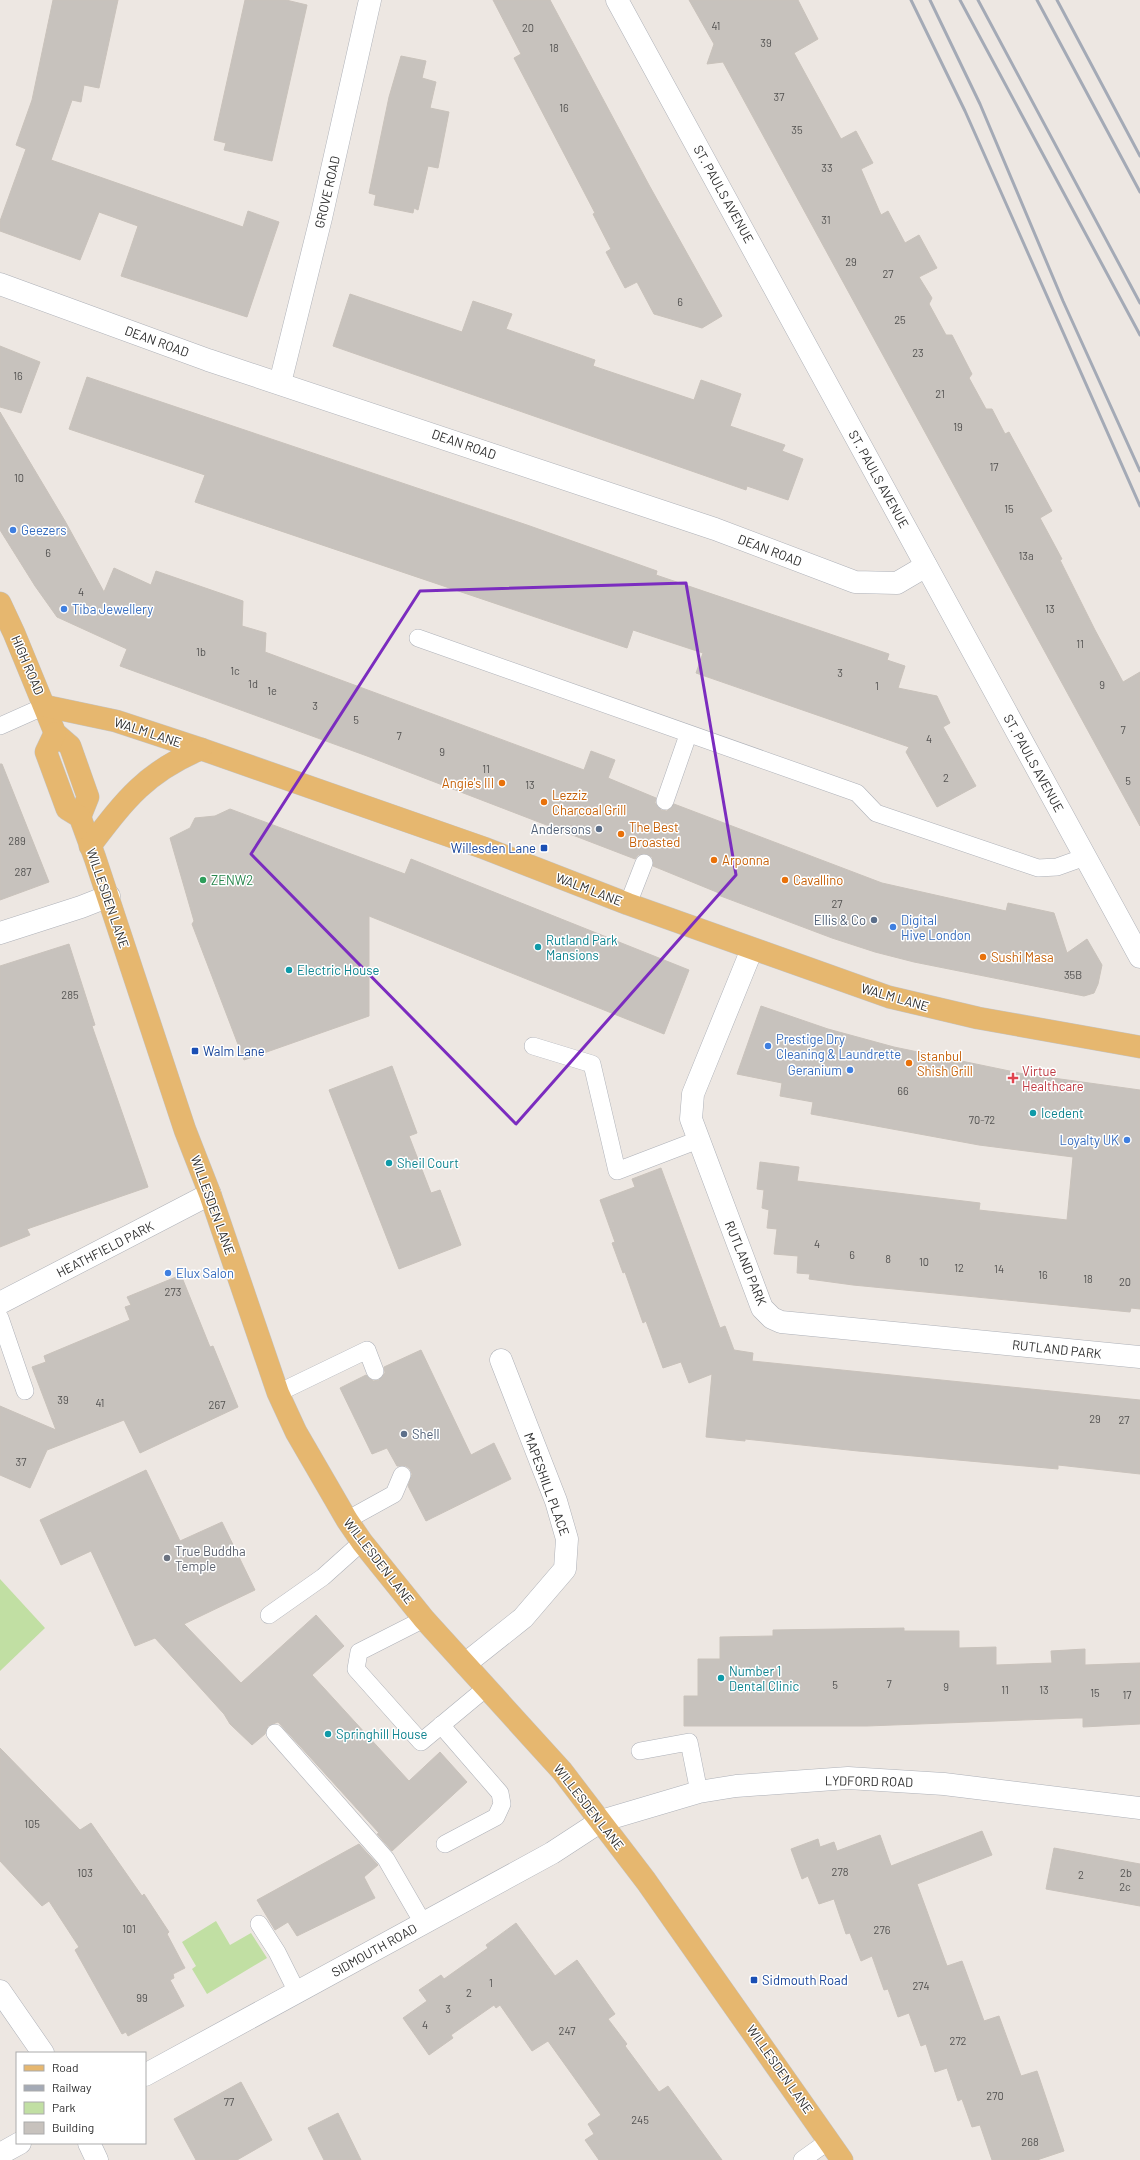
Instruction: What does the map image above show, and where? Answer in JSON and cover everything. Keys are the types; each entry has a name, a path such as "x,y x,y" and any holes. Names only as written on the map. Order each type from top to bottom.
{"main road":[{"name":"HIGH ROAD","path":"0,603 45,706"},
{"name":"WILLESDEN LANE","path":"45,706 55,733 70,746 88,797 80,817 109,896 185,1130 210,1194 278,1393 296,1432 347,1520 362,1542 424,1619 562,1771 601,1821 830,2140 842,2160"},
{"name":"WALM LANE","path":"45,706 116,721 201,749 484,848 628,904 889,997 978,1018 1140,1047"},
{"path":"90,846 123,803 151,776 179,758 201,749"}],"street":[{"name":"GROVE ROAD","path":"280,383 319,226 370,0"},
{"name":"ST. PAULS AVENUE","path":"617,0 1140,957"},
{"name":"DEAN ROAD","path":"0,284 208,360 715,529 855,582 897,583 926,566"},
{"path":"0,933 81,907 109,896"},
{"name":"RUTLAND PARK","path":"752,949 693,1094 691,1119 762,1308 772,1318 781,1322 1140,1357"},
{"name":"HEATHFIELD PARK","path":"0,1303 210,1194"},
{"name":"MAPESHILL PLACE","path":"465,1664 523,1618 565,1569 567,1539 558,1507 501,1360"},
{"name":"LYDFORD ROAD","path":"601,1821 699,1792 736,1786 848,1778 944,1784 1140,1808"},
{"name":"SIDMOUTH ROAD","path":"146,2074 552,1853 601,1821"},
{"path":"0,1991 42,2052"},
{"path":"0,2154 18,2144"},
{"path":"89,2144 97,2160"}],"lane":[{"path":"418,638 857,794 876,813 1038,868 1057,867 1085,857"},
{"path":"0,726 45,706"},
{"path":"665,801 688,735"},
{"path":"628,904 644,863"},
{"path":"533,1046 592,1064 617,1171 698,1140"},
{"path":"0,1318 24,1391"},
{"path":"278,1393 367,1350 376,1371"},
{"path":"347,1520 394,1494 402,1475"},
{"path":"269,1615 323,1577 362,1542"},
{"path":"424,1619 359,1652 356,1669 421,1742 486,1688"},
{"path":"441,1725 500,1793 502,1804 496,1817 445,1844"},
{"path":"275,1733 386,1859 423,1923"},
{"path":"640,1751 689,1742 699,1792"},
{"path":"259,1924 277,1952 297,1992"},
{"path":"802,2160 830,2140"}],"highlighted area":[{"path":"686,583 736,875 516,1124 251,854 420,591"}],"green space":[{"path":"0,1579 45,1628 0,1671"},
{"path":"216,1921 230,1945 251,1933 267,1958 207,1994 192,1969 196,1966 182,1942"}],"building":[{"path":"53,0 118,0 99,88 84,85 81,102 72,100 51,160 243,227 248,211 279,222 247,317 121,276 138,226 99,212 80,260 0,231 0,221 26,149 16,145 32,100"},
{"path":"245,0 286,0 307,5 272,161 224,150 226,143 214,140"},
{"path":"493,0 550,0 649,185 722,316 702,328 654,314 637,282 625,288 606,252 611,249 593,214 595,213 514,58 521,54"},
{"path":"689,0 798,0 818,39 794,53 841,139 856,131 873,163 861,169 881,215 888,211 905,243 919,235 937,268 919,277 932,298 929,304 946,335 952,335 972,374 969,378 986,409 992,409 1005,434 1009,432 1052,511 1040,518 1062,559 1060,560 1095,630 1123,682 1140,672 1140,826 723,62 707,64 714,44"},
{"path":"401,56 426,61 422,78 436,82 430,108 449,112 438,168 428,166 418,210 414,208 413,213 374,205 376,195 369,193 389,97"},
{"path":"350,294 462,332 473,301 512,314 506,329 595,360 593,366 694,400 701,380 741,394 730,426 785,445 782,451 803,459 788,500 747,486 746,490 333,346"},
{"path":"0,346 40,362 21,413 0,407"},
{"path":"87,377 527,525 657,571 656,575 889,654 887,660 905,666 898,688 937,696 950,723 943,727 976,786 937,807 906,752 909,747 696,673 703,653 633,630 627,648 195,502 205,475 69,429"},
{"path":"0,412 65,521 104,592 114,568 151,585 156,571 243,601 242,626 266,633 265,652 584,770 591,751 615,760 608,778 656,798 655,803 661,810 667,811 674,804 882,883 1006,911 1008,903 1054,913 1067,953 1087,939 1102,965 1098,984 1094,993 1084,996 914,962 875,952 832,938 718,895 719,893 653,866 652,857 647,854 638,855 635,859 367,756 120,666 127,649 57,617 35,586 0,530"},
{"path":"0,764 2,764 49,882 0,900"},
{"path":"230,809 405,874 411,859 689,970 664,1034 369,916 369,1016 244,1060 192,924 194,921 170,838 190,828 195,818 215,816"},
{"path":"69,944 95,1025 92,1026 148,1187 27,1229 30,1235 0,1247 0,966"},
{"path":"761,1006 828,1029 894,1047 1024,1074 1140,1090 1140,1309 1131,1308 1130,1312 853,1285 809,1279 810,1274 797,1273 798,1256 774,1254 777,1229 767,1228 769,1210 762,1208 764,1190 757,1189 760,1162 799,1167 797,1181 980,1203 979,1210 1067,1220 1073,1157 979,1145 811,1114 813,1102 780,1096 782,1083 737,1074"},
{"name":"Sheil Court","path":"392,1066 417,1133 409,1136 431,1193 440,1190 461,1245 399,1269 329,1090"},
{"path":"661,1168 720,1328 725,1326 734,1350 753,1353 752,1361 1140,1400 1140,1474 1058,1465 1058,1469 745,1439 745,1441 706,1437 712,1374 689,1383 681,1362 663,1368 646,1321 643,1323 625,1272 623,1273 612,1243 615,1242 600,1200 635,1187 632,1179"},
{"path":"181,1275 210,1347 213,1346 238,1407 140,1453 124,1420 47,1450 30,1488 0,1475 0,1406 56,1430 32,1367 46,1362 44,1356 130,1320 125,1307 131,1305 127,1297"},
{"name":"Shell","path":"421,1350 471,1455 494,1443 511,1479 426,1521 408,1486 412,1474 410,1469 406,1466 397,1466 387,1448 372,1454 340,1388 366,1375 373,1381 379,1380 385,1373 384,1367"},
{"path":"146,1470 180,1541 222,1522 255,1590 184,1624 241,1683 316,1615 344,1646 312,1675 409,1781 440,1752 467,1782 392,1851 377,1834 379,1833 278,1722 268,1726 265,1734 252,1745 230,1724 224,1714 155,1638 135,1646 91,1551 61,1565 40,1520"},
{"path":"904,1628 904,1631 959,1631 959,1648 996,1647 996,1665 1052,1663 1051,1651 1085,1649 1085,1665 1140,1663 1140,1724 1083,1727 1083,1718 1076,1718 867,1726 684,1726 684,1696 698,1696 698,1659 720,1659 720,1637 773,1636 773,1630"},
{"path":"0,1748 80,1830 91,1823 142,1896 144,1894 169,1932 167,1934 185,1968 173,1974 174,1978 170,1980 184,2006 128,2036 126,2032 122,2034 75,1950 79,1947 49,1901 42,1906 0,1861"},
{"path":"982,1831 992,1855 917,1884 947,1966 962,1961 984,2021 999,2016 1021,2076 1037,2071 1064,2151 1037,2160 992,2160 980,2125 972,2127 962,2099 958,2101 947,2068 935,2072 926,2044 921,2046 909,2013 898,2017 888,1989 884,1990 872,1956 861,1961 850,1933 846,1934 834,1899 819,1904 808,1876 802,1879 791,1849 818,1839 820,1847 834,1842 837,1851 880,1835 891,1866"},
{"path":"359,1844 378,1865 364,1877 375,1898 297,1936 288,1922 275,1930 257,1900"},
{"path":"1054,1848 1140,1864 1140,1906 1046,1889"},
{"path":"516,1923 555,1976 577,1960 615,2014 608,2019 627,2044 625,2046 659,2092 668,2086 722,2160 599,2160 585,2140 594,2134 588,2124 601,2115 548,2041 532,2051 500,2005 496,2008 494,2005 451,2035 453,2038 429,2055 403,2018 427,2001 419,1990 441,1975 444,1979 488,1948 486,1945"},
{"path":"241,2082 272,2140 237,2160 196,2160 174,2119"},
{"path":"338,2113 361,2160 324,2160 308,2128"}],"railway":[{"path":"911,0 965,111 1140,506"},
{"path":"930,0 980,104 1063,301 1140,471"},
{"path":"960,0 1140,335"},
{"path":"978,0 1140,303"},
{"path":"1037,0 1140,192"},
{"path":"1057,0 1140,156"}],"place":[{"name":"Geezers","path":"13,530"},
{"name":"Tiba Jewellery","path":"64,609"},
{"name":"Angie's III","path":"502,783"},
{"name":"Lezziz Charcoal Grill","path":"544,802"},
{"name":"Andersons","path":"599,829"},
{"name":"The Best Broasted","path":"621,834"},
{"name":"Willesden Lane","path":"544,848"},
{"name":"Arponna","path":"714,860"},
{"name":"ZENW2","path":"203,880"},
{"name":"Cavallino","path":"785,880"},
{"name":"Ellis & Co","path":"874,920"},
{"name":"Digital Hive London","path":"893,927"},
{"name":"Rutland Park Mansions","path":"538,947"},
{"name":"Sushi Masa","path":"983,957"},
{"name":"Electric House","path":"289,970"},
{"name":"Prestige Dry Cleaning & Laundrette","path":"768,1046"},
{"name":"Walm Lane","path":"195,1051"},
{"name":"Istanbul Shish Grill","path":"909,1063"},
{"name":"Geranium","path":"850,1070"},
{"name":"Virtue Healthcare","path":"1013,1078"},
{"name":"Icedent","path":"1033,1113"},
{"name":"Loyalty UK","path":"1127,1140"},
{"name":"Sheil Court","path":"389,1163"},
{"name":"Elux Salon","path":"168,1273"},
{"name":"Shell","path":"404,1434"},
{"name":"True Buddha Temple","path":"167,1558"},
{"name":"Number 1 Dental Clinic","path":"721,1678"},
{"name":"Springhill House","path":"328,1734"},
{"name":"Sidmouth Road","path":"754,1980"}]}
